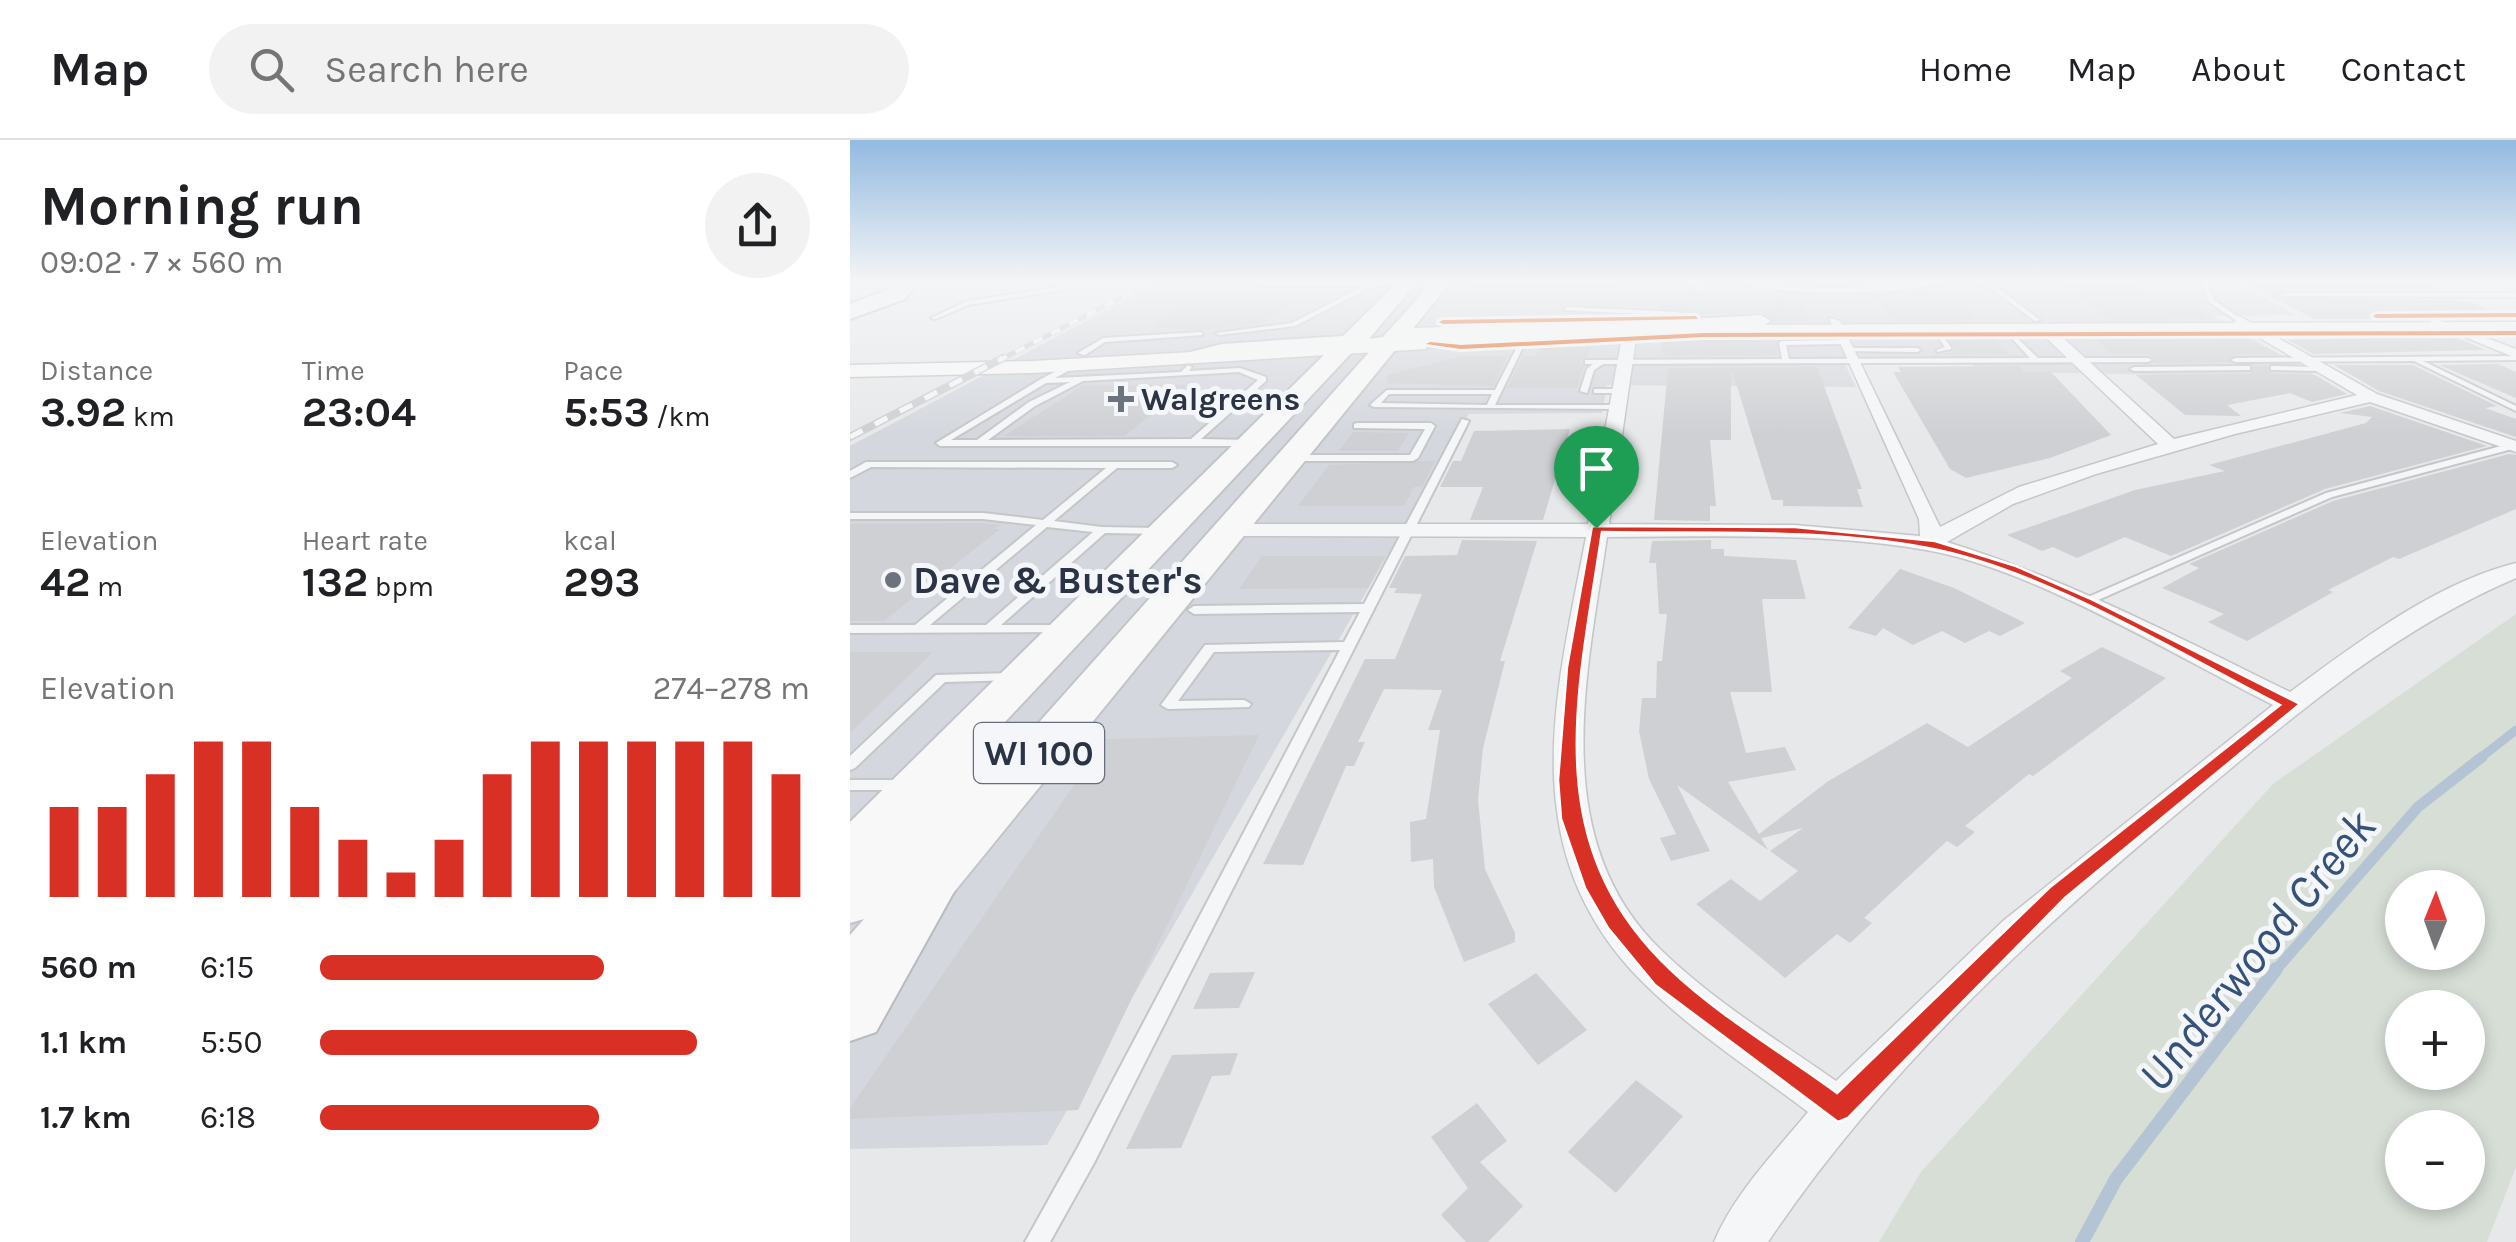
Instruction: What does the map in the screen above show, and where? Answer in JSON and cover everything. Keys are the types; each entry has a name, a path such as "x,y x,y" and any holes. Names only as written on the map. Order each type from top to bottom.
{"highway":[{"path":"850,1010 922,890"}],"main road":[{"path":"1279,347 1317,331"},
{"name":"WI 100","path":"850,976 1321,418 1374,331"},
{"name":"WI 100","path":"850,854 1251,443 1381,331"},
{"path":"1279,347 1312,360 1419,331"},
{"path":"1202,349 1582,331"},
{"path":"1806,331 1843,340 1874,331"},
{"path":"850,371 1080,365 1202,349 1522,338 1616,374 1843,340 1949,331"},
{"path":"1366,344 1430,344"},
{"path":"850,361 1080,365"},
{"path":"850,902 1077,655 1085,642 1083,635 1071,629"}],"street":[{"path":"2049,331 2169,444"},
{"path":"2258,331 2370,397 2515,446"},
{"path":"2461,331 2516,356"},
{"path":"1843,340 1929,519 1930,544"},
{"path":"1616,374 1574,667 1567,780 1571,819 1595,888 1616,922 1663,978 1838,1110"},
{"path":"1930,544 1954,524 1998,501 2169,444 2370,397"},
{"path":"1228,530 1795,531 1930,544 2011,569 2084,600 2292,704"},
{"path":"1739,1242 1776,1184 1838,1110 2057,892 2292,704 2459,594 2516,570"}],"lane":[{"path":"1202,349 1269,331"},
{"path":"1938,331 1949,348 1940,351"},
{"path":"2008,331 2036,360"},
{"path":"1490,407 1522,338"},
{"path":"1498,392 1387,392 1374,405 1490,407 1616,374 1786,360 1843,340 1917,350"},
{"path":"1786,360 1782,343 1843,340 2084,364 2320,369"},
{"path":"1194,442 1263,379 1202,349"},
{"path":"2235,360 2516,356"},
{"path":"2414,359 2516,410"},
{"path":"2084,364 2148,360"},
{"path":"1588,362 1616,374"},
{"path":"1080,365 1044,381 940,443 1251,443"},
{"path":"1044,381 1080,365"},
{"path":"1016,420 1032,404 1050,401 1080,365"},
{"path":"1584,391 1591,369 1616,374"},
{"path":"978,443 1038,412"},
{"path":"1036,1242 1086,1156 1466,422"},
{"path":"1288,458 1413,458 1431,426 1356,426"},
{"path":"2084,600 2329,495 2515,446"},
{"path":"850,475 869,464 1172,465"},
{"path":"918,629 1115,465"},
{"path":"850,516 983,516 1102,530 1165,532"},
{"path":"989,629 1102,530"},
{"path":"1194,610 1369,608"},
{"path":"850,629 1071,629"},
{"path":"1244,704 1168,706 1210,648 1349,646"},
{"path":"850,765 942,678 1023,677"},
{"path":"850,784 918,785"}],"shaded area":[{"path":"1067,331 2240,331 2330,384 2213,376 1978,371 1967,359 1842,358 1856,387 1607,385 1602,413 1469,414 1047,1145 850,1149 850,446"},
{"path":"2516,614 2516,1167 2487,1242 1879,1242 1921,1172 2273,784"}],"building":[{"path":"2453,336 2486,350 2313,354 2288,340"},
{"path":"2242,337 2279,354 2235,354 2228,362 2154,363 2156,359 2148,354 2112,354 2094,338"},
{"path":"1949,338 1994,338 2009,354 1943,355 1954,351"},
{"path":"1661,339 1778,339 1777,355 1668,356 1661,352"},
{"path":"1540,347 1591,347 1589,356 1581,360 1584,367 1577,388 1507,388 1523,356 1536,356"},
{"path":"1463,356 1508,356 1493,386 1388,383 1387,375"},
{"path":"2498,364 2516,372 2516,398 2439,365"},
{"path":"2334,365 2413,365 2497,406 2485,408 2516,419 2516,437 2379,391"},
{"path":"2019,366 2024,372 2051,372 2111,435 2050,458 1966,478 1950,469 1893,372 1901,372 1898,367"},
{"path":"2254,366 2267,366 2271,374 2315,375 2347,394 2312,402 2290,393 2227,405 2241,416 2185,415 2136,375 2250,374"},
{"path":"1817,367 1862,489 1857,489 1863,507 1783,506 1783,500 1772,500 1731,368"},
{"path":"1668,368 1731,368 1731,440 1710,440 1716,506 1710,506 1710,521 1654,520"},
{"path":"1084,385 1189,385 1124,436 1004,436"},
{"path":"2370,406 2487,446 2325,489 2171,556 2125,537 2077,558 2053,547 2042,551 2007,535 2135,490 2225,471 2209,465 2366,423 2372,417 2340,413"},
{"path":"1570,429 1543,520 1470,520 1483,487 1440,487 1453,461 1461,461 1474,431"},
{"path":"1353,432 1409,433 1398,451 1339,451"},
{"path":"2516,455 2516,509 2399,559 2393,557 2328,590 2333,592 2247,641 2208,622 2224,614 2162,588 2199,568 2189,564 2333,501"},
{"path":"1435,461 1422,487 1414,487 1404,506 1298,506 1329,465"},
{"name":"Dave & Buster's","path":"850,524 1000,525 994,529 1000,529 884,621 850,621"},
{"path":"1462,540 1537,541 1500,661 1505,661 1483,748 1478,800 1485,869 1515,933 1515,942 1464,962 1434,887 1433,859 1411,862 1410,822 1426,819 1440,730 1428,730 1442,690 1384,689 1358,742 1365,742 1354,766 1346,766 1303,865 1263,864 1365,659 1395,659 1422,594 1394,593 1397,588 1389,588 1405,556 1457,555"},
{"path":"1711,540 1711,549 1724,549 1724,556 1796,560 1806,599 1762,599 1772,692 1730,692 1746,753 1785,747 1796,770 1728,782 1759,834 1827,782 1927,723 1968,747 2072,678 2060,671 2102,647 2166,678 2033,776 2029,774 1965,826 1975,832 1957,847 1947,841 1864,918 1872,923 1850,943 1837,934 1785,978 1696,904 1731,879 1760,901 1798,871 1770,851 1803,828 1761,838 1768,850 1677,785 1710,851 1671,861 1660,838 1676,834 1649,779 1639,731 1642,698 1656,698 1657,661 1662,661 1667,614 1659,614 1656,563 1649,563 1652,541"},
{"path":"1262,556 1385,556 1368,588 1239,589"},
{"path":"1900,569 1954,588 2025,623 2000,636 1989,631 1965,643 1942,631 1913,645 1883,628 1876,636 1848,628"},
{"path":"850,652 933,652 850,733"},
{"path":"1259,735 1078,1110 850,1119 850,1108 1106,739"},
{"path":"1255,972 1239,1008 1193,1009 1210,973"},
{"path":"1536,973 1587,1030 1538,1065 1488,1004"},
{"path":"1238,1053 1230,1075 1212,1076 1181,1148 1126,1149 1172,1055"},
{"path":"1636,1080 1683,1116 1616,1193 1568,1152"},
{"path":"1477,1103 1507,1141 1480,1162 1523,1206 1488,1242 1466,1242 1441,1215 1468,1188 1431,1137"}],"waterway":[{"name":"Underwood Creek","path":"2479,759 2516,730"},
{"name":"Underwood Creek","path":"2274,972 2418,807 2482,757"},
{"name":"Underwood Creek","path":"2082,1242 2116,1179 2276,969"}],"railway":[{"path":"998,361 1055,331"},
{"path":"850,437 1003,358"}],"cycle path":[{"path":"1430,344 1461,347 1704,335 2516,333"}],"place":[{"name":"Walgreens","path":"1121,399"},
{"name":"Dave & Buster's","path":"893,580"}],"route":[{"path":"1596,528 1795,531 1930,544 2011,569 2084,600 2292,704 2057,892 1838,1110 1663,978 1616,922 1595,888 1571,819 1567,780 1574,667 1596,528"}]}
